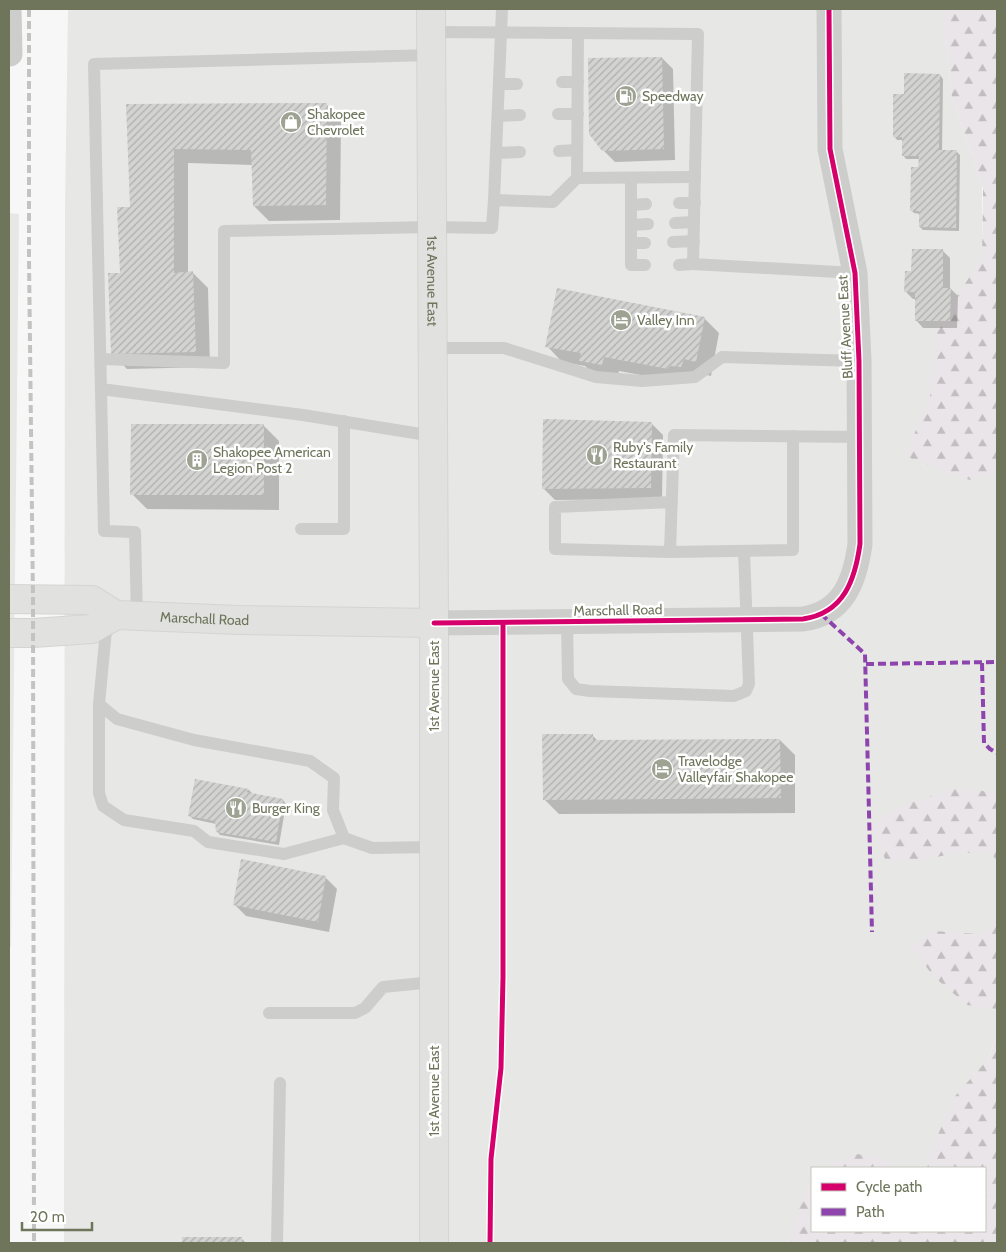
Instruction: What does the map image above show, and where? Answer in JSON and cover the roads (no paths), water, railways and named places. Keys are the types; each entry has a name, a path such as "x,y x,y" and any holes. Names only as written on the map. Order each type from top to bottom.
{"main road":[{"name":"1st Avenue East","path":"431,32 434,623 434,1243"},
{"name":"Marschall Road","path":"9,599 92,600 120,617"},
{"name":"Marschall Road","path":"9,633 92,629 120,617 434,623"}],"street":[{"path":"9,9 10,54"},
{"name":"Bluff Avenue East","path":"803,619 821,614 834,606 848,587 857,568 860,544 859,361 855,273 830,149 830,9"},
{"name":"Marschall Road","path":"434,623 803,619"}],"lane":[{"path":"101,359 224,363 224,231 431,227 492,228 502,9"},
{"path":"433,846 372,848 344,838 284,854 208,842 194,831 124,820 103,806 99,794 99,704 120,617 136,532 104,531 94,64 431,32 698,34 693,264"},
{"path":"494,200 553,202 577,178 578,33"},
{"path":"562,82 578,82"},
{"path":"499,84 517,84"},
{"path":"558,114 578,114"},
{"path":"498,116 520,115"},
{"path":"559,151 578,150"},
{"path":"496,153 520,152"},
{"path":"577,178 695,177"},
{"path":"631,178 631,265 646,265"},
{"path":"679,203 695,203"},
{"path":"631,205 646,204"},
{"path":"675,223 694,222"},
{"path":"631,225 648,224"},
{"path":"673,242 694,241"},
{"path":"631,244 645,243"},
{"path":"679,265 693,264 855,273"},
{"path":"432,348 504,348 596,377 642,381 695,377 722,357 859,361"},
{"path":"102,389 344,421 433,436"},
{"path":"301,529 344,529 344,421"},
{"path":"670,552 674,435 860,437"},
{"path":"672,502 556,507 555,548 670,552 793,550 793,436"},
{"path":"567,622 568,679 576,689 734,696 746,692 749,684 744,551"},
{"path":"99,704 117,720 194,740 310,762 334,778 333,810 344,838"},
{"path":"269,1013 354,1013 364,1008 383,987 434,982"},
{"path":"277,1243 280,1083"}],"railway":[{"path":"29,9 29,259 33,599 34,1243"}],"place":[{"name":"Speedway","path":"626,96"},
{"name":"Shakopee Chevrolet","path":"291,122"},
{"name":"Valley Inn","path":"621,320"},
{"name":"Ruby's Family Restaurant","path":"597,455"},
{"name":"Shakopee American Legion Post 2","path":"197,460"},
{"name":"Travelodge Valleyfair Shakopee","path":"662,769"},
{"name":"Burger King","path":"236,808"}]}
